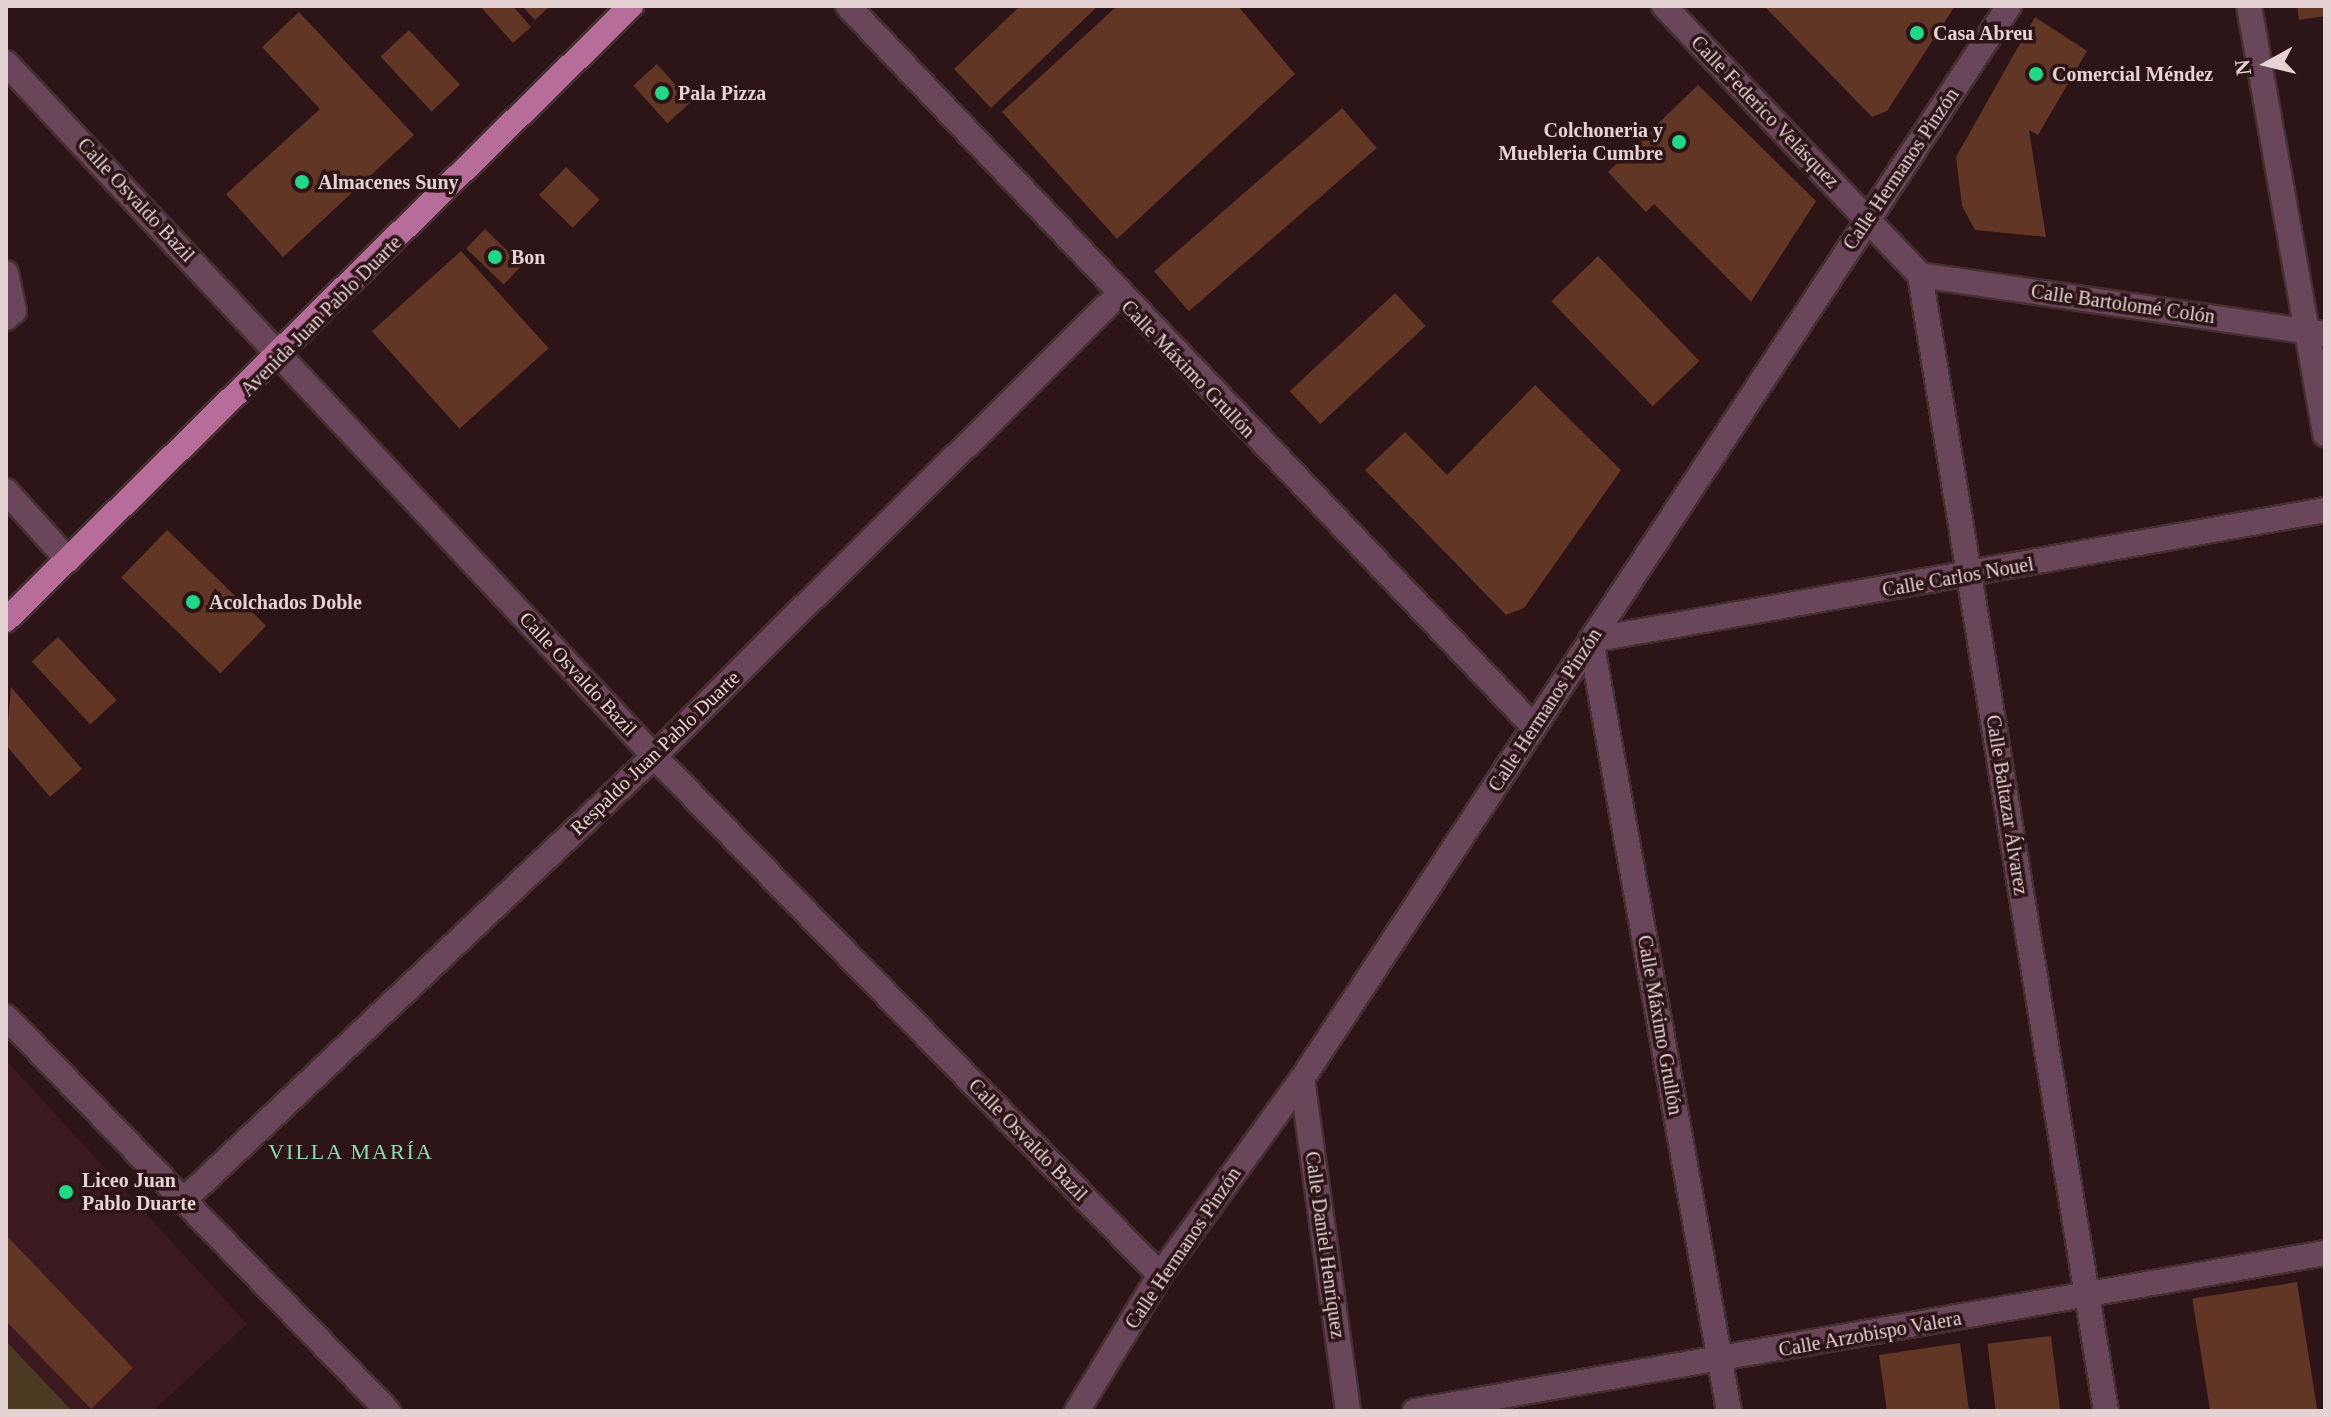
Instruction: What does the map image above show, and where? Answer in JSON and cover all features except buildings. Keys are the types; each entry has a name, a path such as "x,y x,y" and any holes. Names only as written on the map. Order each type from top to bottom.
{"main road":[{"name":"Avenida Juan Pablo Duarte","path":"6,620 283,355 631,6"}],"street":[{"name":"Calle Máximo Grullón","path":"848,6 1117,296 1534,727"},
{"name":"Calle Federico Velásquez","path":"1664,6 1867,219"},
{"name":"Calle Hermanos Pinzón","path":"1077,1411 1160,1275 1302,1079 2009,6"},
{"path":"2249,6 2316,333 2325,434"},
{"name":"Calle Osvaldo Bazil","path":"6,63 283,355 654,756 1160,1275"},
{"path":"1867,219 1920,275"},
{"path":"6,273 14,311 6,318"},
{"name":"Calle Bartolomé Colón","path":"1920,275 2316,333"},
{"name":"Calle Baltazar Álvarez","path":"1920,275 2106,1411"},
{"name":"Respaldo Juan Pablo Duarte","path":"183,1201 654,756 1117,296"},
{"path":"6,491 68,560"},
{"name":"Calle Carlos Nouel","path":"1591,640 1970,576 2325,510"},
{"name":"Calle Máximo Grullón","path":"1591,640 1729,1411"},
{"path":"6,1017 388,1411"},
{"name":"Calle Daniel Henríquez","path":"1302,1079 1348,1411"},
{"name":"Calle Arzobispo Valera","path":"1415,1411 1721,1361 2325,1253"}],"shaded area":[{"name":"Liceo Juan Pablo Duarte","path":"6,1060 247,1324 153,1411 6,1411"},
{"path":"6,1341 72,1411 6,1411"}],"place":[{"name":"Casa Abreu","path":"1917,33"},
{"name":"Comercial Méndez","path":"2036,74"},
{"name":"Pala Pizza","path":"662,93"},
{"name":"Colchoneria y Muebleria Cumbre","path":"1679,142"},
{"name":"Almacenes Suny","path":"302,182"},
{"name":"Bon","path":"495,257"},
{"name":"Acolchados Doble","path":"193,602"},
{"name":"Liceo Juan Pablo Duarte","path":"66,1192"}],"district":[{"name":"VILLA MARÍA","path":"351,1152"}]}
